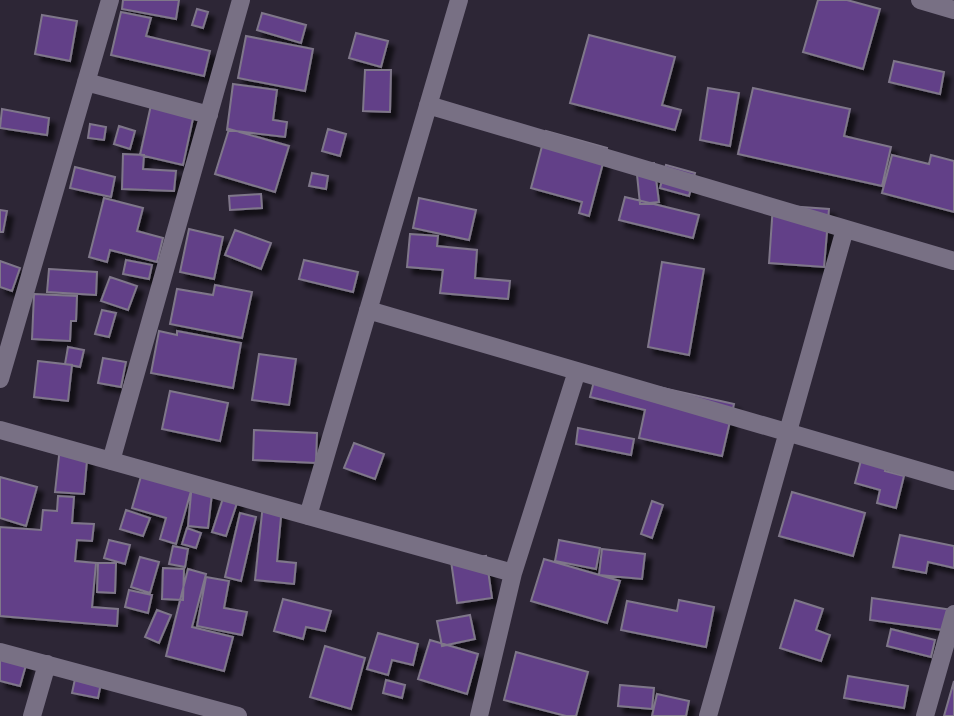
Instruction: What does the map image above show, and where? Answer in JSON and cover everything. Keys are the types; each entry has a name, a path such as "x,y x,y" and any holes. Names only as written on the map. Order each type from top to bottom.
{"street":[{"path":"0,379 110,0"},
{"path":"111,461 241,0"},
{"path":"308,516 459,0"},
{"path":"920,0 954,10"},
{"path":"86,82 209,115"},
{"path":"428,105 954,261"},
{"path":"708,716 845,229"},
{"path":"369,310 954,481"},
{"path":"479,716 513,573 577,371"},
{"path":"0,430 513,573"},
{"path":"925,716 954,614"},
{"path":"0,652 238,716"},
{"path":"32,716 47,664"}],"building":[{"path":"123,0 179,0 176,19 122,9"},
{"path":"818,0 847,0 880,9 863,69 803,52"},
{"path":"197,9 208,12 203,28 192,25"},
{"path":"121,12 151,18 146,36 210,51 204,76 111,55"},
{"path":"262,13 306,25 301,43 257,30"},
{"path":"42,15 77,21 70,61 35,54"},
{"path":"356,33 388,41 381,67 349,58"},
{"path":"589,35 675,57 662,105 681,110 675,130 570,103"},
{"path":"246,36 313,49 305,91 238,78"},
{"path":"894,61 944,72 940,94 889,82"},
{"path":"365,70 391,70 390,112 363,111"},
{"path":"233,84 277,90 273,120 287,122 285,137 227,130"},
{"path":"708,88 739,93 730,146 700,140"},
{"path":"753,88 850,109 844,136 891,147 882,186 738,154"},
{"path":"151,105 194,114 183,165 140,155"},
{"path":"2,109 49,118 47,135 0,128"},
{"path":"90,124 106,127 104,140 88,138"},
{"path":"119,126 135,131 130,149 114,144"},
{"path":"229,129 289,146 275,192 215,174"},
{"path":"328,129 346,134 340,156 322,151"},
{"path":"546,131 607,148 589,216 579,213 582,202 531,188"},
{"path":"123,154 144,155 143,169 176,171 174,191 122,189"},
{"path":"892,155 929,164 931,155 954,161 954,212 882,193"},
{"path":"654,163 659,202 640,204 636,165"},
{"path":"666,165 695,173 689,196 660,188"},
{"path":"75,167 115,177 111,197 70,188"},
{"path":"312,173 328,176 326,189 309,186"},
{"path":"261,194 262,208 230,210 229,196"},
{"path":"625,197 699,215 693,238 619,220"},
{"path":"104,198 143,208 137,231 163,238 157,262 110,250 107,262 89,257"},
{"path":"419,198 476,210 469,240 413,228"},
{"path":"773,205 829,209 824,267 769,263"},
{"path":"0,210 7,211 3,232 0,232"},
{"path":"189,229 223,237 214,279 180,272"},
{"path":"235,230 271,243 261,269 225,255"},
{"path":"410,234 438,236 437,246 477,250 475,278 510,281 508,299 440,293 443,270 407,267"},
{"path":"126,260 152,265 149,279 123,274"},
{"path":"304,260 358,272 353,292 299,279"},
{"path":"0,261 20,268 12,291 0,287"},
{"path":"662,262 704,269 689,355 648,347"},
{"path":"49,269 97,272 96,295 47,292"},
{"path":"110,277 137,286 128,310 101,301"},
{"path":"215,285 252,292 242,338 170,324 177,289 213,295"},
{"path":"34,294 77,296 76,321 71,321 70,341 32,339"},
{"path":"102,310 116,313 109,337 95,334"},
{"path":"159,331 177,335 177,331 241,343 233,388 151,373"},
{"path":"68,347 84,350 80,367 65,364"},
{"path":"259,354 296,359 289,405 252,400"},
{"path":"103,358 126,362 121,387 98,383"},
{"path":"38,361 72,365 68,401 34,397"},
{"path":"596,373 734,404 722,456 639,438 645,410 590,397"},
{"path":"170,391 228,403 220,441 162,429"},
{"path":"578,428 634,439 631,455 576,444"},
{"path":"254,430 317,433 316,463 253,460"},
{"path":"354,443 384,454 375,479 344,468"},
{"path":"60,447 88,449 84,494 55,492"},
{"path":"864,449 889,456 885,471 904,476 896,508 877,503 880,490 855,483"},
{"path":"143,469 193,484 176,544 160,539 166,518 132,508"},
{"path":"0,477 37,487 26,526 0,518"},
{"path":"192,483 213,485 208,528 188,526"},
{"path":"225,492 239,497 226,536 212,532"},
{"path":"792,492 865,513 853,556 779,536"},
{"path":"58,496 74,497 72,523 94,524 92,541 77,540 75,561 96,563 92,607 118,609 117,626 0,616 0,527 41,530 43,510 57,511"},
{"path":"652,501 663,505 652,538 641,534"},
{"path":"263,504 282,506 277,561 296,563 294,584 255,580"},
{"path":"126,510 150,518 143,536 120,529"},
{"path":"240,513 256,517 241,581 225,577"},
{"path":"187,528 201,533 196,548 182,544"},
{"path":"900,535 954,546 954,568 928,562 926,573 893,567"},
{"path":"109,540 130,545 125,564 104,558"},
{"path":"559,540 600,548 596,569 555,561"},
{"path":"173,546 188,549 185,567 169,564"},
{"path":"602,549 645,554 642,579 599,575"},
{"path":"486,556 492,598 457,603 451,561"},
{"path":"140,557 159,562 150,593 131,587"},
{"path":"544,559 620,581 607,623 531,601"},
{"path":"98,563 116,563 115,593 97,592"},
{"path":"163,568 184,569 183,600 162,599"},
{"path":"188,569 206,574 192,627 233,637 224,671 166,656"},
{"path":"206,577 229,581 224,608 247,612 242,635 197,626"},
{"path":"129,590 152,595 148,613 125,607"},
{"path":"872,598 953,610 950,631 870,620"},
{"path":"283,599 331,611 325,631 306,627 303,639 274,631"},
{"path":"679,600 714,607 706,647 621,630 627,601 677,611"},
{"path":"795,600 823,609 816,630 830,635 821,661 780,648"},
{"path":"157,610 171,615 159,643 145,637"},
{"path":"470,615 475,639 442,646 437,621"},
{"path":"891,629 935,640 931,657 887,646"},
{"path":"378,633 418,644 413,665 392,660 388,675 367,669"},
{"path":"430,640 478,654 467,694 418,679"},
{"path":"325,646 365,658 351,709 310,697"},
{"path":"0,651 28,658 20,686 0,681"},
{"path":"516,652 588,672 576,716 566,716 504,700"},
{"path":"848,676 908,686 904,708 844,698"},
{"path":"75,679 101,683 98,698 72,693"},
{"path":"386,680 405,685 402,698 383,693"},
{"path":"954,681 954,716 944,716"},
{"path":"620,685 654,688 652,709 618,706"},
{"path":"657,694 689,701 686,716 652,716"}]}
